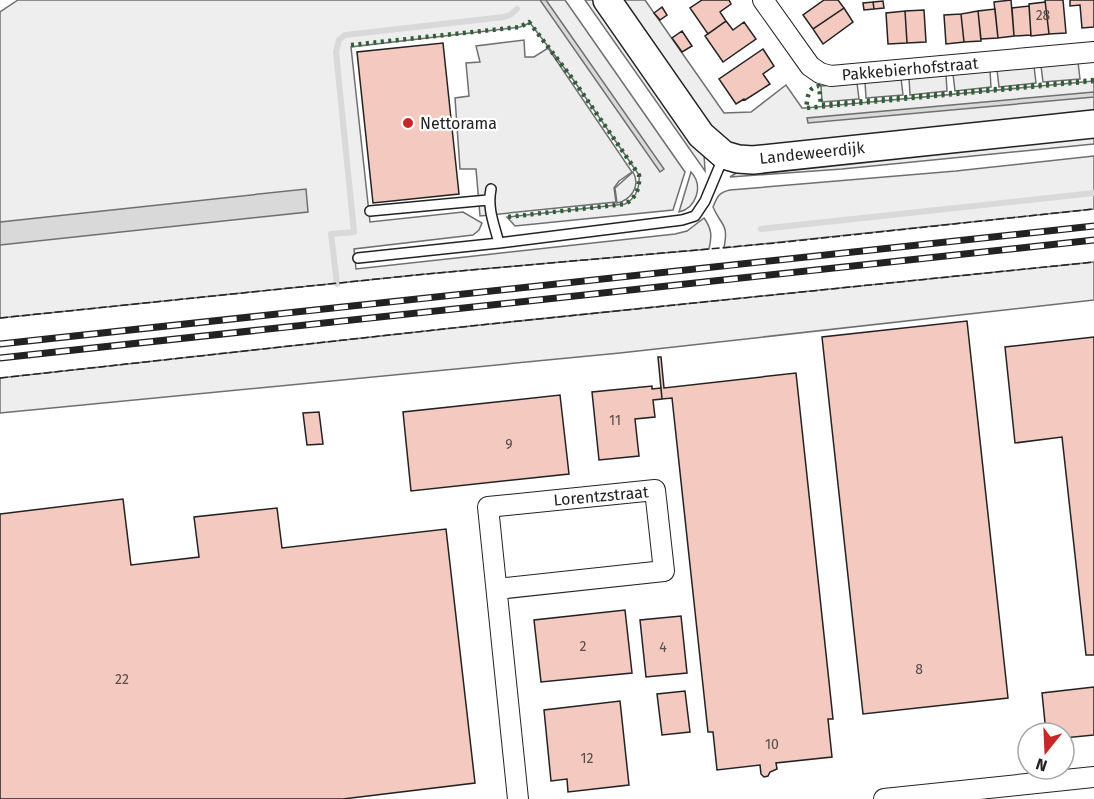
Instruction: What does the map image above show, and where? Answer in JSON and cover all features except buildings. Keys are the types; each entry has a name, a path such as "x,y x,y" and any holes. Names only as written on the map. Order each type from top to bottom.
{"street":[{"path":"607,0 701,135 724,155"},
{"name":"Pakkebierhofstraat","path":"763,0 810,66 820,73 831,76 1094,52"},
{"name":"Landeweerdijk","path":"724,155 753,160 1094,124"},
{"name":"Lorentzstraat","path":"497,589 664,571 655,490 488,507 518,799"},
{"path":"884,799 1094,777"}],"lane":[{"path":"358,258 682,220 696,216 705,201 724,155"},
{"path":"491,189 489,200 498,243"},
{"path":"370,211 489,200"}],"shaded area":[{"path":"18,0 565,0 685,172 673,210 515,226 507,217 625,204 635,196 639,184 639,175 572,78 530,23 520,27 351,47 370,222 463,212 482,223 473,235 354,249 356,269 675,234 687,231 704,218 711,233 709,249 426,274 0,318 0,12"},
{"path":"540,0 546,0 664,169 660,172"},
{"path":"585,0 597,0 704,154 705,171"},
{"path":"620,0 645,0 724,113 751,112 786,85 802,108 806,108 1094,81 1094,116 748,150 721,139"},
{"path":"524,40 525,57 534,57 548,48 632,172 619,181 614,188 616,202 480,216 476,169 460,169 455,98 469,96 466,63 480,62 476,46"},
{"path":"1078,62 1080,79 1043,82 1041,66"},
{"path":"1034,66 1036,83 999,87 997,70"},
{"path":"990,70 991,87 955,91 953,74"},
{"path":"946,74 947,91 910,95 909,78"},
{"path":"901,78 903,95 866,98 865,82"},
{"path":"857,83 859,99 822,102 821,86"},
{"path":"1094,92 1094,97 808,123 807,118"},
{"path":"1094,135 1094,144 842,169 730,177 744,168"},
{"path":"1094,156 1094,209 724,248 725,229 713,207 723,192 730,190 956,171"},
{"path":"633,172 636,182 633,192 627,199 617,203 615,188"},
{"path":"691,172 697,184 696,196 690,206 679,212"},
{"path":"306,189 308,212 0,245 0,222"},
{"path":"1094,262 1094,300 620,353 0,413 0,378 480,325"}],"waterway":[{"path":"337,284 331,234 354,232 336,52 339,40 345,35 504,17 517,9"},
{"path":"761,229 1094,193"}],"railway":[{"path":"0,344 1094,226"},
{"path":"0,358 1094,240"}],"hedge":[{"path":"351,45 520,27 529,22 572,78 639,175 639,184 635,196 625,204 507,217"},
{"path":"1094,80 821,105 819,86 810,91 806,108 1094,81"}],"fence":[{"path":"0,318 426,274 776,243 1094,209"},
{"path":"0,378 480,325 1094,262"}],"place":[{"name":"Nettorama","path":"408,123"}]}
